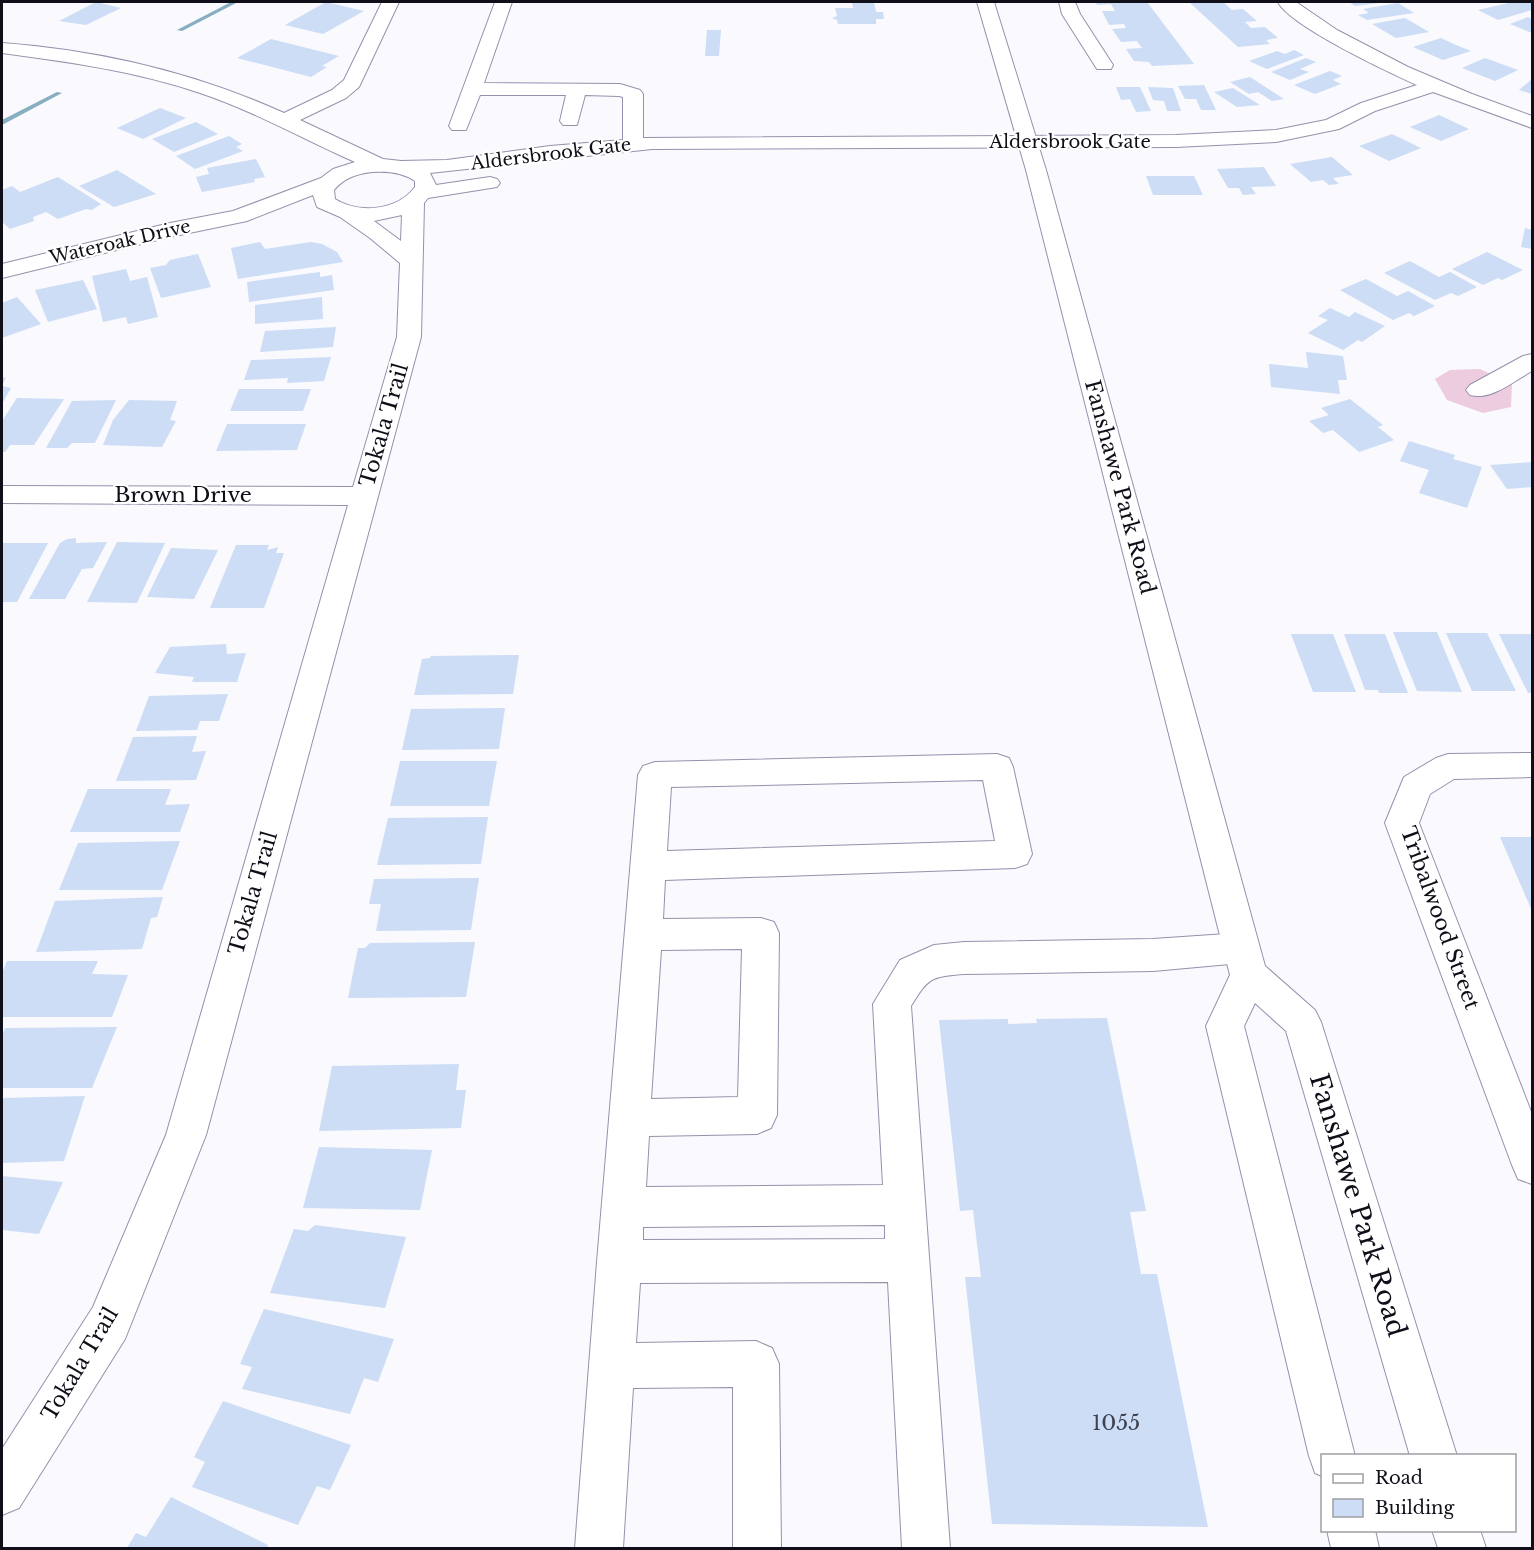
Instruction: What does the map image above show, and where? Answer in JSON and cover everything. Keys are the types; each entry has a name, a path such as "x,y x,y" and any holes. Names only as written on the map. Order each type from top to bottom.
{"street":[{"path":"285,120 339,94 352,83 390,2"},
{"path":"459,126 503,2"},
{"name":"Fanshawe Park Road","path":"985,2 1028,142 1245,961 1302,1022 1434,1454"},
{"path":"1067,2 1071,14 1104,65"},
{"path":"1286,2 1339,39 1433,86 1468,101 1533,122"},
{"path":"2,48 95,61 202,87 285,120 319,139 380,165"},
{"name":"Aldersbrook Gate","path":"380,165 447,166 550,152 633,144 1176,141 1276,136 1332,125 1368,107 1433,86"},
{"path":"473,89 620,90 633,94 633,144"},
{"path":"570,121 577,90"},
{"path":"319,139 329,181 322,190 325,202 378,232 411,261"},
{"name":"Aldersbrook Gate","path":"561,171 630,160 698,145"},
{"name":"Wateroak Drive","path":"240,216 354,169 380,165"},
{"path":"403,167 416,171 423,178 425,185 418,198"},
{"name":"Aldersbrook Gate","path":"344,212 383,213 418,198 504,180"},
{"name":"Tokala Trail","path":"2,1491 109,1323 186,1135 409,337 411,261 418,198"},
{"name":"Wateroak Drive","path":"2,271 170,230 240,216 344,212"},
{"path":"1479,390 1533,361"},
{"name":"Brown Drive","path":"2,494 364,496"},
{"name":"Tribalwood Street","path":"1533,765 1448,767 1416,786 1402,823 1533,1165"},
{"path":"599,1548 655,775 998,767 1015,854 649,866"},
{"path":"630,1118 757,1114 761,933 644,935"},
{"path":"926,1548 891,1004 914,971 934,962 964,958 1153,955 1245,961 1225,1026 1332,1454"},
{"path":"624,1207 905,1204"},
{"path":"618,1262 908,1260"},
{"path":"612,1366 756,1364 758,1548"},
{"path":"1351,1532 1355,1548"},
{"path":"1457,1532 1462,1548"}],"shaded area":[{"path":"1480,369 1512,384 1511,407 1483,413 1447,400 1435,379 1450,370"}],"building":[{"path":"96,2 121,8 86,25 59,21"},
{"path":"326,2 364,11 323,34 285,25"},
{"path":"852,2 874,2 876,12 883,12 884,19 876,19 876,24 838,24 837,20 832,18 837,16 835,8 853,8"},
{"path":"1095,2 1147,2 1194,64 1152,66 1149,62 1134,61 1126,49 1142,48 1137,41 1121,42 1112,29 1126,28 1124,24 1109,25 1102,11 1115,11 1111,4 1097,5"},
{"path":"1189,2 1223,2 1232,10 1243,9 1257,21 1245,22 1251,28 1265,27 1278,38 1266,40 1270,44 1238,47"},
{"path":"1349,2 1379,2 1379,3 1355,6"},
{"path":"1513,2 1532,3 1532,10 1498,20 1478,10"},
{"path":"1398,3 1414,13 1367,20 1358,15 1369,13 1363,9"},
{"path":"1528,17 1532,19 1532,33 1510,24"},
{"path":"1405,18 1429,32 1396,38 1372,24"},
{"path":"707,30 721,30 719,56 705,56"},
{"path":"1441,38 1471,51 1443,60 1413,47"},
{"path":"271,39 339,56 322,66 327,67 311,77 237,58"},
{"path":"1294,50 1304,55 1267,69 1249,61 1277,51 1285,54"},
{"path":"1306,58 1316,62 1300,69 1309,72 1290,80 1271,72"},
{"path":"1485,58 1518,70 1495,81 1462,68"},
{"path":"1330,71 1342,76 1333,80 1341,84 1315,94 1294,85"},
{"path":"1250,77 1284,99 1272,101 1258,92 1249,94 1230,82"},
{"path":"1532,79 1532,94 1519,90"},
{"path":"1204,85 1216,110 1201,110 1196,99 1185,99 1178,86"},
{"path":"1116,87 1140,87 1151,111 1136,112 1130,99 1121,100"},
{"path":"1148,87 1173,88 1181,111 1167,111 1164,101 1153,100"},
{"path":"1233,88 1260,105 1237,107 1214,92"},
{"path":"160,108 186,118 143,139 117,128"},
{"path":"1439,115 1469,129 1441,141 1410,127"},
{"path":"196,122 218,134 174,152 152,139"},
{"path":"1392,134 1421,148 1389,161 1359,146"},
{"path":"229,136 242,144 236,147 243,151 195,169 176,156"},
{"path":"1332,157 1353,175 1333,178 1339,184 1329,185 1323,180 1311,182 1290,164"},
{"path":"256,159 265,177 254,179 255,182 202,192 196,177 209,174 207,168"},
{"path":"1264,167 1276,186 1251,187 1256,194 1243,195 1239,188 1228,188 1217,169"},
{"path":"117,170 156,194 114,207 79,186"},
{"path":"1146,176 1194,176 1203,195 1153,195"},
{"path":"58,177 101,204 92,210 86,209 58,219 46,212 33,217 34,221 10,229 2,222 2,190 12,186 20,192"},
{"path":"1525,228 1532,230 1532,249 1521,247"},
{"path":"260,242 265,249 311,242 322,244 337,252 343,262 238,279 231,248"},
{"path":"1487,252 1523,270 1502,280 1498,278 1483,285 1452,269"},
{"path":"198,254 211,287 161,298 150,268 166,265 170,260"},
{"path":"1410,261 1439,277 1450,272 1477,287 1458,296 1451,293 1435,300 1384,273"},
{"path":"126,269 130,281 147,277 158,317 128,324 126,317 103,322 92,276"},
{"path":"320,272 320,277 332,275 334,290 249,302 247,282"},
{"path":"1366,279 1397,296 1408,291 1435,306 1414,316 1409,313 1393,320 1340,290"},
{"path":"83,280 97,309 48,322 35,290"},
{"path":"17,297 41,324 2,338 2,303"},
{"path":"322,297 323,319 255,324 255,305"},
{"path":"1330,308 1349,317 1355,312 1385,326 1362,342 1358,340 1343,350 1308,333 1328,320 1318,316"},
{"path":"336,327 333,347 260,352 265,331"},
{"path":"1306,352 1343,356 1347,380 1338,380 1340,394 1271,387 1269,364 1308,368"},
{"path":"331,357 324,381 287,383 288,378 244,380 251,360"},
{"path":"2,386 11,388 2,404"},
{"path":"239,389 311,389 303,411 230,411"},
{"path":"17,398 64,399 34,445 10,445 5,452 2,452 2,421"},
{"path":"1350,399 1383,425 1378,427 1394,440 1359,452 1333,430 1323,433 1309,421 1329,415 1321,408"},
{"path":"116,400 95,443 72,443 67,448 46,448 72,401"},
{"path":"129,400 177,401 170,420 176,421 162,447 103,445 113,420"},
{"path":"227,424 306,424 297,450 216,451"},
{"path":"1409,441 1455,455 1453,459 1482,467 1467,508 1419,493 1429,470 1400,461"},
{"path":"1532,462 1532,487 1507,489 1490,465"},
{"path":"76,538 76,543 107,542 93,568 82,569 65,599 29,599 60,543"},
{"path":"117,542 165,543 137,603 87,602"},
{"path":"2,543 48,543 17,602 2,602"},
{"path":"236,545 269,545 267,550 278,547 276,553 284,553 264,608 210,608"},
{"path":"171,548 218,550 194,599 147,597"},
{"path":"1393,632 1437,632 1462,692 1417,691"},
{"path":"1446,633 1487,633 1516,691 1472,691"},
{"path":"1291,634 1333,634 1356,692 1313,692"},
{"path":"1344,634 1385,634 1408,693 1379,693 1378,690 1365,690"},
{"path":"1499,634 1532,634 1532,693 1528,693"},
{"path":"226,644 227,654 246,653 237,682 192,682 194,677 155,673 170,647"},
{"path":"519,655 513,694 414,695 422,659 431,656"},
{"path":"228,694 219,721 200,721 197,730 136,731 149,696"},
{"path":"505,708 499,749 402,750 411,709"},
{"path":"197,736 192,752 206,751 196,780 116,781 133,737"},
{"path":"400,761 497,761 489,806 390,806"},
{"path":"88,789 171,789 165,805 190,804 180,832 70,832"},
{"path":"488,817 481,864 377,865 388,818"},
{"path":"1500,837 1532,837 1532,911"},
{"path":"180,841 162,890 59,890 78,843"},
{"path":"479,878 471,930 376,931 381,904 369,904 374,879"},
{"path":"163,897 157,917 151,918 142,949 36,952 55,901"},
{"path":"475,942 466,997 348,998 358,948 365,948 370,943"},
{"path":"7,961 98,961 92,974 128,975 112,1017 2,1017 2,973"},
{"path":"1107,1018 1146,1211 1130,1212 1141,1274 1157,1274 1208,1527 992,1524 965,1277 981,1277 973,1210 960,1211 939,1020 1008,1019 1008,1024 1037,1023 1036,1019"},
{"path":"117,1027 92,1088 2,1088 2,1036 5,1028"},
{"path":"459,1064 456,1090 466,1090 461,1128 319,1131 332,1066"},
{"path":"85,1096 64,1161 2,1163 2,1098"},
{"path":"319,1147 432,1150 420,1210 303,1208"},
{"path":"2,1176 63,1182 39,1234 2,1230"},
{"path":"315,1225 406,1237 385,1308 270,1293 294,1229 308,1231"},
{"path":"264,1309 394,1339 378,1382 364,1378 350,1414 242,1389 252,1367 240,1364"},
{"path":"223,1401 351,1445 330,1490 317,1486 298,1525 192,1487 205,1462 194,1457"},
{"path":"171,1497 268,1545 267,1548 127,1548 136,1533 146,1537"}],"waterway":[{"path":"180,30 235,2"},
{"path":"2,123 59,93"}]}
